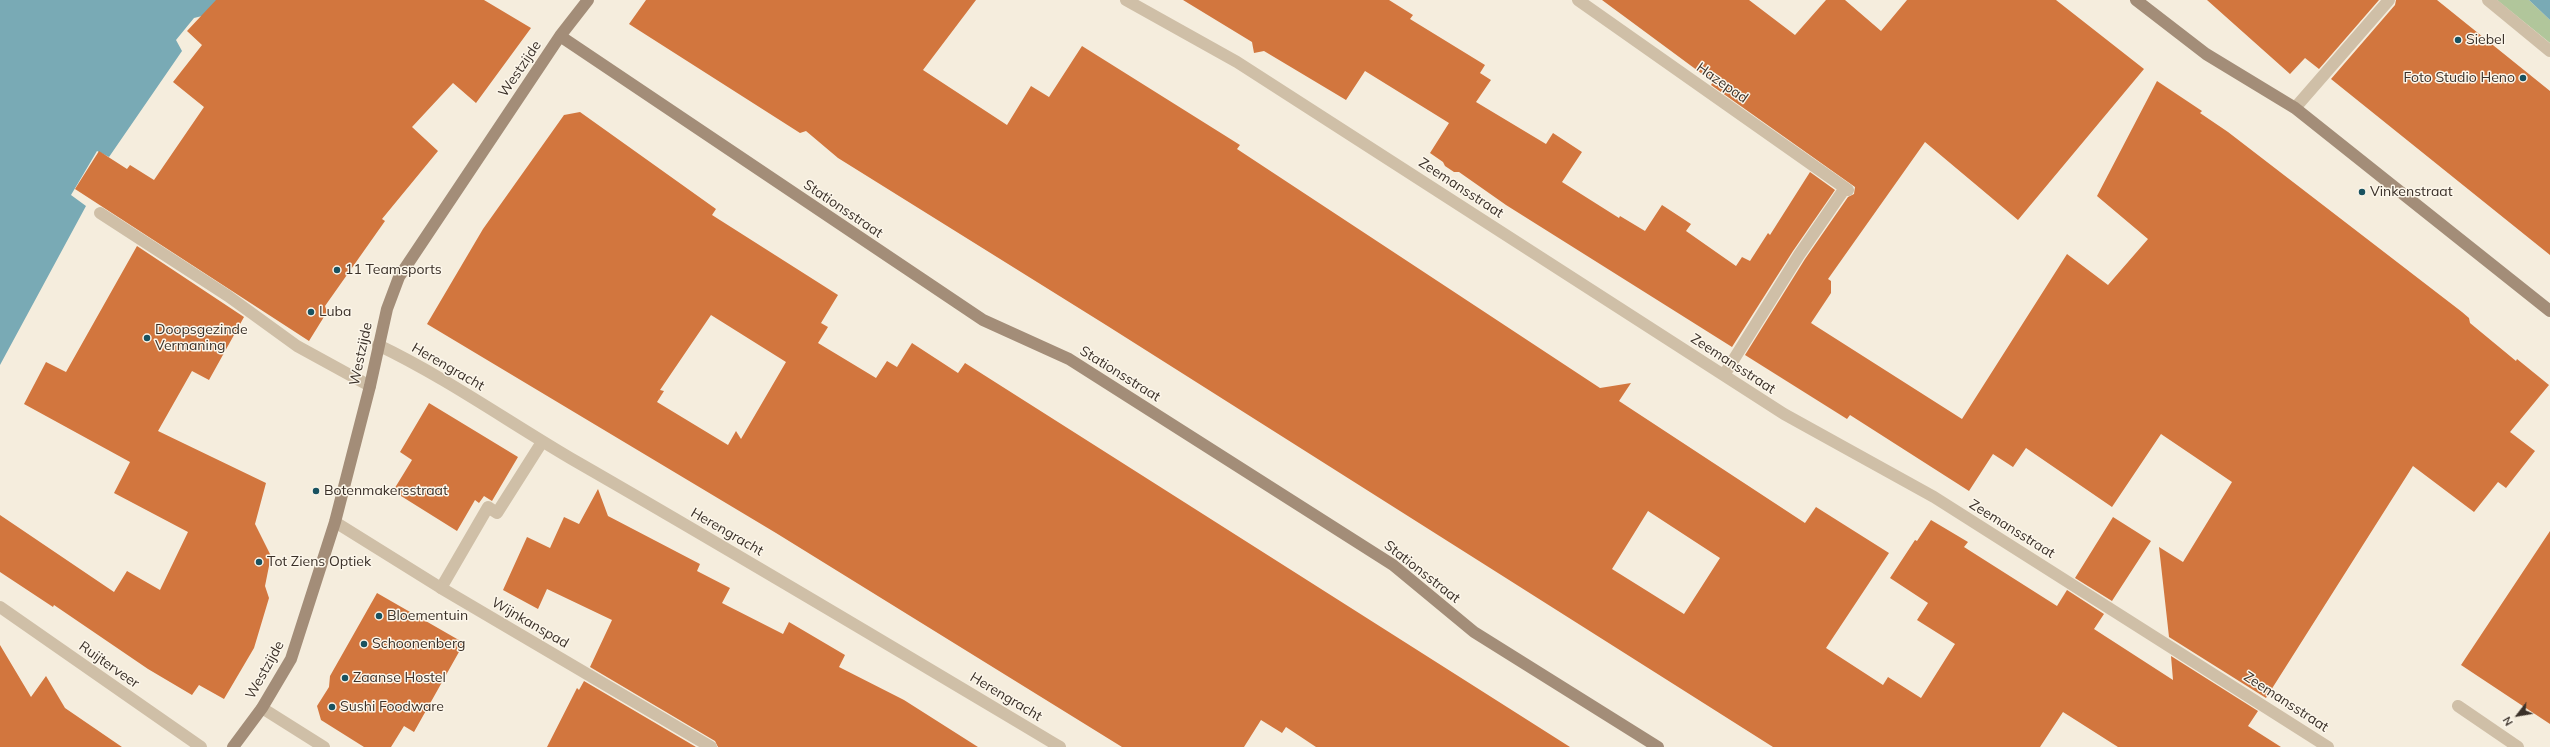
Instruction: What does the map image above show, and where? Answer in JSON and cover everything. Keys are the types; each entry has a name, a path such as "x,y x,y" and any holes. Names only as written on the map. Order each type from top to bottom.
{"street":[{"name":"Westzijde","path":"233,747 262,708 291,659 335,522 370,386 387,309 399,277 560,36 588,0"},
{"name":"Zeemansstraat","path":"1126,0 1237,62 1784,414 1934,497 2328,747"},
{"name":"Hazepad","path":"1578,0 1846,189 1799,254 1724,375"},
{"path":"2136,0 2169,28 2206,54 2295,108 2550,311"},
{"path":"2295,108 2389,0"},
{"path":"2488,0 2550,51"},
{"name":"Stationsstraat","path":"560,36 983,320 1069,359 1393,565 1474,632 1658,747"},
{"path":"100,213 228,296 297,346 370,386"},
{"name":"Herengracht","path":"378,346 420,366 542,442 790,586 1060,747"},
{"path":"441,588 488,508 497,513 542,442"},
{"name":"Wijnkanspad","path":"335,522 441,588 711,747"},
{"name":"Ruijterveer","path":"0,607 201,747"},
{"path":"2458,706 2518,747"},
{"path":"262,708 324,747"}],"green space":[{"path":"2497,0 2529,0 2550,20 2550,43"}],"water":[{"path":"0,0 227,0 218,12 194,18 176,40 182,51 109,157 97,151 71,195 86,206 0,365"},
{"path":"2529,0 2550,0 2550,20"}],"building":[{"path":"216,0 484,0 531,28 476,103 453,83 412,127 438,151 382,219 385,221 325,306 327,312 309,341 75,189 99,151 127,169 130,165 154,180 204,107 173,82 202,45 187,31"},
{"path":"646,0 976,0 923,70 1007,125 1031,86 1049,97 1082,46 1240,145 1237,149 1600,388 1631,383 1619,401 1805,523 1816,507 1889,553 1826,648 1883,685 1888,677 1921,698 1955,644 1917,620 1928,603 1890,578 1915,540 1917,541 1931,520 1968,542 1964,547 2057,606 2067,590 2104,614 2094,629 2173,680 2171,656 2258,711 2248,726 2281,747 2118,747 2063,712 2040,747 1773,747 1106,325 838,158 806,131 800,133 629,24","holes":["1648,511 1720,558 1684,614 1612,569"]},
{"path":"1183,0 1389,0 1413,15 1410,19 1485,65 1480,73 1491,80 1476,102 1546,144 1553,133 1582,152 1562,182 1619,218 1620,216 1645,231 1662,205 1691,224 1686,231 1736,266 1742,257 1750,261 1768,233 1770,235 1810,172 1835,190 1793,251 1732,347 1506,205 1459,172 1454,172 1445,166 1443,162 1430,153 1449,123 1365,71 1346,100 1264,51 1254,53 1252,42"},
{"path":"1602,0 1749,0 1795,35 1826,0 1845,0 1881,31 1907,0 2056,0 2144,69 2018,220 1925,142 1828,279 1831,281 1831,293 1811,323 1962,419 2067,254 2108,285 2148,239 2097,196 2157,81 2202,111 2200,113 2228,132 2462,312 2469,318 2470,323 2516,361 2517,359 2549,385 2510,432 2535,451 2506,488 2498,482 2474,512 2413,466 2266,698 2169,637 2159,547 2183,562 2232,482 2161,434 2112,507 2026,448 2013,467 1993,454 1969,491 1850,415 1847,419 1745,355 1805,259 1848,197 1854,194 1855,187 1711,85 1713,82"},
{"path":"2207,0 2379,0 2319,69 2305,58 2290,74"},
{"path":"2396,0 2437,0 2550,91 2550,255 2331,79 2395,5"},
{"path":"580,112 716,209 712,215 838,295 821,323 828,327 818,343 876,378 887,361 897,367 912,343 958,373 965,363 1570,747 1316,747 1286,727 1282,733 1261,720 1244,747 1122,747 776,533 427,324 483,229 564,115","holes":["711,315 786,362 741,439 736,431 728,445 657,402 664,391 660,390"]},
{"path":"137,246 244,317 209,380 192,371 158,431 266,483 255,524 271,556 265,586 269,598 254,648 224,699 199,685 192,695 148,669 54,605 53,607 0,572 0,515 114,592 127,571 160,590 188,532 114,493 130,462 24,404 46,362 66,372"},
{"path":"429,403 518,457 492,501 484,496 479,503 475,500 457,531 393,491 412,460 400,452"},
{"path":"598,489 608,516 700,564 697,571 730,588 722,603 783,634 789,622 845,655 839,667 904,700 978,747 718,747 715,741 590,667 612,620 547,589 538,609 503,590 527,537 550,548 564,517 579,524"},
{"path":"2113,517 2151,541 2112,601 2075,578"},
{"path":"2550,531 2550,724 2461,665"},
{"path":"377,593 464,643 414,732 404,726 391,747 364,747 321,720 317,706 329,687 330,676"},
{"path":"0,645 31,697 46,676 65,708 122,747 0,747"},
{"path":"584,681 696,747 547,747 577,688 579,690"}],"place":[{"name":"Siebel","path":"2458,40"},
{"name":"Foto Studio Heno","path":"2523,78"},
{"name":"Vinkenstraat","path":"2362,192"},
{"name":"11 Teamsports","path":"337,270"},
{"name":"Luba","path":"311,312"},
{"name":"Doopsgezinde Vermaning","path":"147,338"},
{"name":"Botenmakersstraat","path":"316,491"},
{"name":"Tot Ziens Optiek","path":"259,562"},
{"name":"Bloementuin","path":"379,616"},
{"name":"Schoonenberg","path":"364,644"},
{"name":"Zaanse Hostel","path":"345,678"},
{"name":"Sushi Foodware","path":"332,707"}]}
